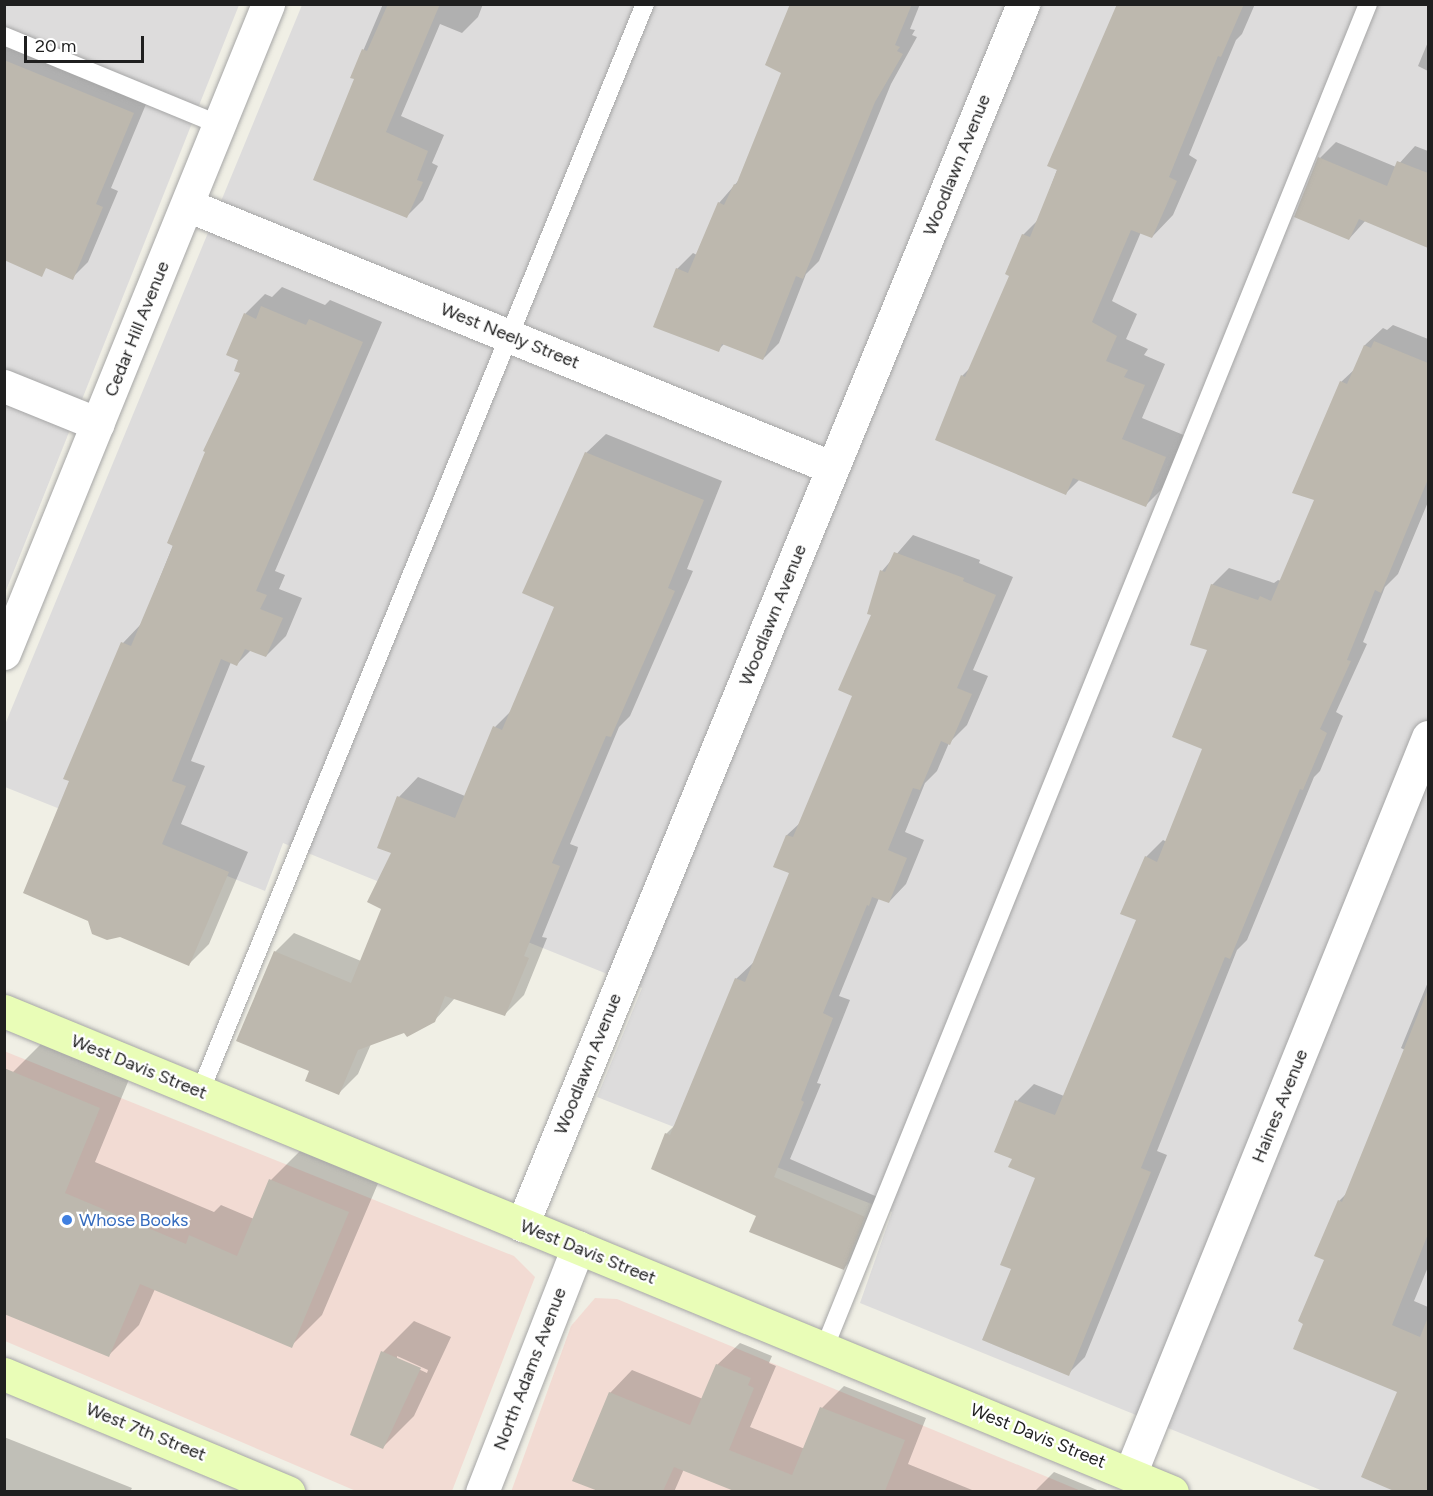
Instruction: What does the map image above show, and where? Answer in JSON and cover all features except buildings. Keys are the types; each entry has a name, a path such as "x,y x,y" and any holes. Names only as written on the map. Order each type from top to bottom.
{"main road":[{"name":"West Davis Street","path":"4,1011 1172,1491"},
{"name":"West 7th Street","path":"4,1374 288,1491"}],"street":[{"name":"Cedar Hill Avenue","path":"4,653 268,4"},
{"name":"Woodlawn Avenue","path":"522,1225 1023,4"},
{"name":"West Neely Street","path":"186,205 833,468"},
{"path":"4,386 98,424"},
{"name":"Haines Avenue","path":"1131,1474 1428,737"},
{"name":"North Adams Avenue","path":"482,1491 578,1247"}],"lane":[{"path":"200,1092 645,4"},
{"path":"824,1349 1368,4"},
{"path":"4,36 220,125"}],"shaded area":[{"path":"5,5 239,5 5,593"},
{"path":"302,5 1428,5 1428,1491 1323,1491 860,1303 892,1212 597,1097 642,988 283,843 265,891 5,787 4,727"},
{"path":"4,1051 514,1256 535,1277 452,1491 356,1491 5,1341"},
{"path":"595,1298 617,1299 1081,1491 511,1492 571,1326"}],"place":[{"name":"Whose Books","path":"67,1220"}]}
